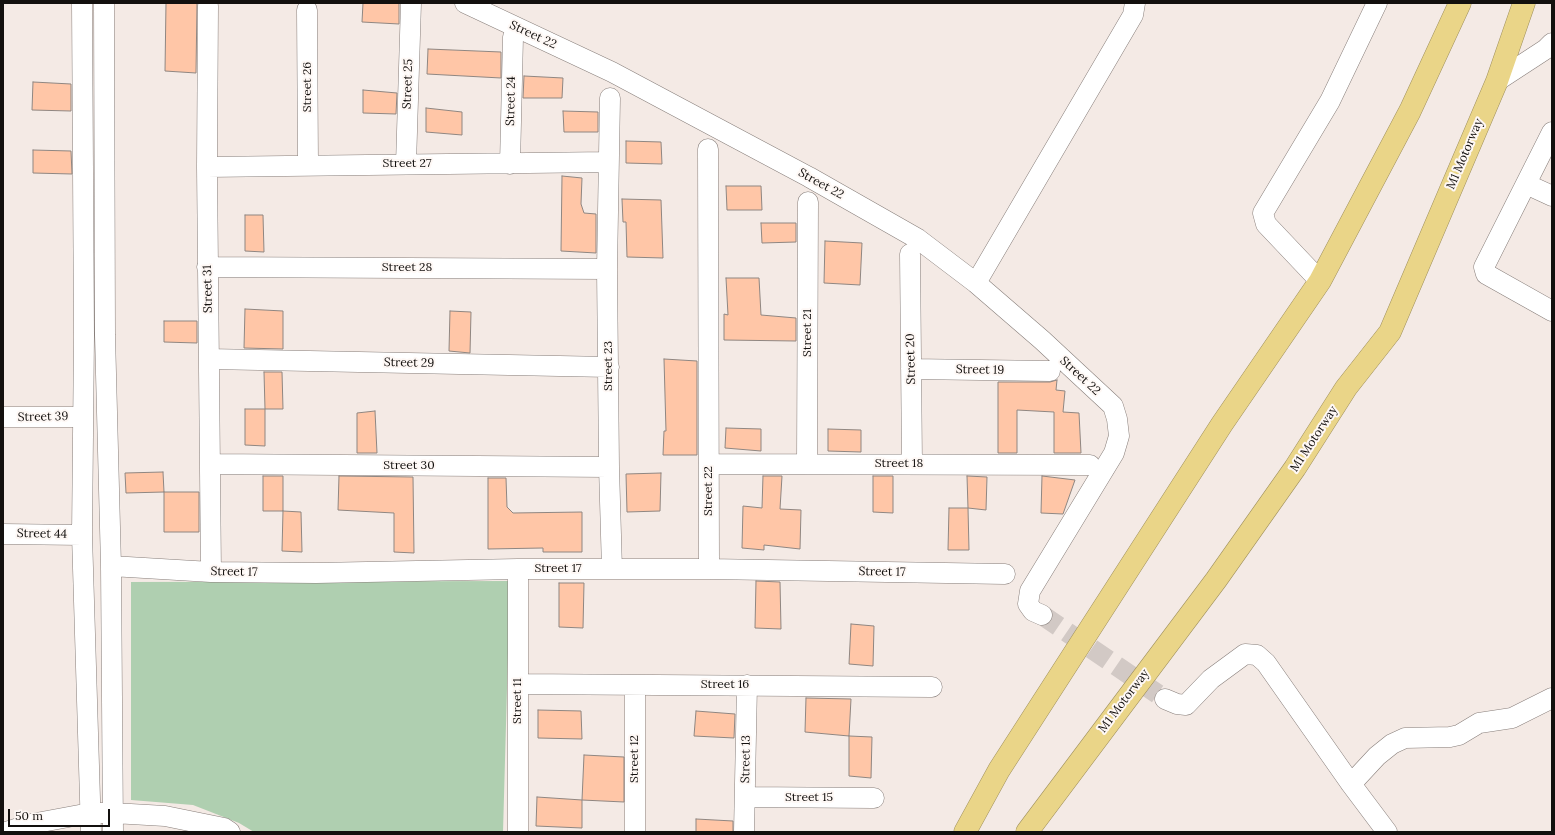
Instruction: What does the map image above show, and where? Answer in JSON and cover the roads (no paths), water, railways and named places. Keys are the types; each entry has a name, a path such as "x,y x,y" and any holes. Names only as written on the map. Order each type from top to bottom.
{"highway":[{"path":"965,832 999,770 1222,424 1320,281 1410,111 1460,3"},
{"name":"M1 Motorway","path":"1028,832 1216,580 1295,468 1346,388 1390,332 1497,81 1524,3"}],"street":[{"path":"82,3 84,336 82,535 90,822"},
{"path":"104,3 105,334 111,566 113,822"},
{"name":"Street 22","path":"465,3 612,72 809,177 918,239 976,283 1042,340 1113,406 1117,419 1119,436 1114,453 1030,591 1028,604 1033,611 1042,615"},
{"path":"976,283 1133,15 1134,3"},
{"path":"1320,281 1266,224 1263,213 1330,101 1377,3"},
{"name":"Street 25","path":"406,164 410,4"},
{"name":"Street 31","path":"208,6 207,267 211,572"},
{"name":"Street 26","path":"307,10 308,165"},
{"name":"Street 24","path":"510,164 513,38"},
{"path":"1497,81 1546,49 1552,43"},
{"name":"Street 23","path":"610,98 607,269 609,467 612,569"},
{"path":"1552,132 1484,267 1486,274 1552,310"},
{"name":"Street 22","path":"708,149 710,569"},
{"name":"Street 27","path":"207,167 608,162"},
{"path":"1526,184 1552,196"},
{"name":"Street 21","path":"807,464 808,202"},
{"name":"Street 20","path":"910,254 912,464"},
{"name":"Street 28","path":"207,267 607,269"},
{"path":"84,336 105,334"},
{"name":"Street 29","path":"209,359 609,367"},
{"name":"Street 19","path":"911,368 1050,371"},
{"name":"Street 39","path":"3,417 83,416"},
{"name":"Street 30","path":"210,464 609,467"},
{"name":"Street 18","path":"709,464 1090,465"},
{"name":"Street 44","path":"3,534 82,535"},
{"name":"Street 17","path":"111,566 211,572 316,573 518,569 710,569 1005,574"},
{"name":"Street 11","path":"518,569 518,832"},
{"path":"1165,699 1177,704 1186,705 1211,679 1245,654 1257,656 1266,663 1351,784 1388,832"},
{"name":"Street 16","path":"518,684 932,687"},
{"name":"Street 13","path":"744,832 747,685"},
{"name":"Street 12","path":"635,686 635,832"},
{"path":"1351,784 1377,756 1392,744 1405,738 1450,737 1459,734 1479,723 1512,718 1552,698"},
{"name":"Street 15","path":"745,797 874,798"},
{"path":"6,832 31,824 113,822 165,816 224,828 230,832"}],"tunnel":[{"path":"1042,615 1165,699"}]}
